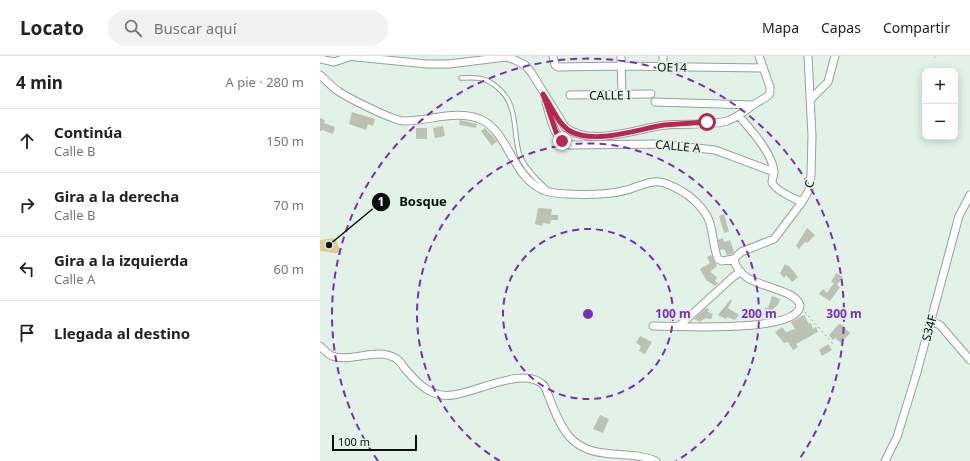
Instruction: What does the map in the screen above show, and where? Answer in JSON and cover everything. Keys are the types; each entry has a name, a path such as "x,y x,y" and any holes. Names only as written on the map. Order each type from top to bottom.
{"street":[{"path":"320,59 334,62 347,56 449,60 494,57 515,60 525,65 531,72 543,94 565,127 574,133 583,135 616,135 664,125 724,121 739,116 768,96 770,93 770,87 759,56"},
{"name":"OE14","path":"553,56 555,65 558,67 621,66 762,68"},
{"path":"621,56 622,95"},
{"path":"663,56 663,67"},
{"name":"C","path":"734,259 741,252 774,240 809,190 811,175 811,99 808,56"},
{"path":"811,99 828,82 835,56"},
{"path":"320,75 338,91 400,121 461,115 481,120 489,125 498,135 523,173 541,190 549,192 612,193 660,181 669,183 689,195 706,214 711,226 718,259 722,261 734,259 736,266 749,280 778,290 795,299 800,308 792,317 784,321 763,325 654,326"},
{"name":"CALLE A","path":"543,94 556,132 562,141 567,144 660,144 715,150 774,172"},
{"name":"CALLE I","path":"570,95 651,94"},
{"path":"655,102 753,105"},
{"path":"739,116 774,166 772,181 774,186 802,202"},
{"name":"S34F","path":"885,461 897,437 931,321 959,216 970,195"},
{"path":"679,326 734,276 741,272"},
{"path":"931,321 940,325 970,360"},
{"path":"320,346 332,356 351,357 381,354 395,358 423,388 438,395 463,394 516,379 538,380 545,387 565,433 571,440 593,451 638,455 656,461"}],"lane":[{"path":"461,78 484,78 491,82 508,98 521,157 529,170 549,192"}],"path":[{"path":"800,308 833,344"}],"shaded area":[{"path":"335,238 342,254 320,251 320,240"}],"building":[{"path":"352,112 375,119 373,126 368,124 366,130 349,124"},
{"path":"320,118 325,120 324,123 335,127 333,134 322,130 320,132"},
{"path":"460,120 477,124 476,128 459,125"},
{"path":"443,126 445,136 435,138 433,128"},
{"path":"416,128 427,128 427,139 416,139"},
{"path":"485,128 497,141 492,146 481,131"},
{"path":"538,208 552,209 551,215 558,215 558,220 551,220 550,224 543,223 542,226 535,224"},
{"path":"724,214 729,232 724,233 719,216"},
{"path":"807,228 815,235 807,243 805,242 799,249 796,246"},
{"path":"723,238 724,242 730,240 734,252 732,254 727,255 724,249 720,250 718,240"},
{"path":"711,255 717,266 710,272 717,277 715,281 718,283 715,286 706,280 700,269 710,263 707,257"},
{"path":"785,264 787,266 788,265 798,277 792,282 786,275 784,278 780,273"},
{"path":"836,273 843,277 837,285 840,287 830,301 819,294 823,289 827,293 834,283 831,282"},
{"path":"772,296 780,299 778,305 774,308 773,316 763,315 765,308 768,308"},
{"path":"731,299 732,300 728,308 739,315 735,320 727,317 726,319 718,315"},
{"path":"706,308 709,309 708,312 713,314 711,319 705,318 700,322 694,319"},
{"path":"804,315 809,324 811,323 813,329 816,327 818,332 796,344 798,347 793,350 788,342 784,343 775,332 782,327 786,332 795,329 791,322"},
{"path":"840,323 850,333 841,343 835,338 833,340 829,335"},
{"path":"640,336 652,342 645,354 639,351 641,346 636,343"},
{"path":"828,344 832,350 822,356 819,350"},
{"path":"600,415 609,419 603,433 593,429"}],"place":[{"name":"Bosque","path":"329,245"}],"route":[{"path":"562,141 556,132 543,94 565,127 569,131 583,135 616,135 664,125 707,122"}]}
